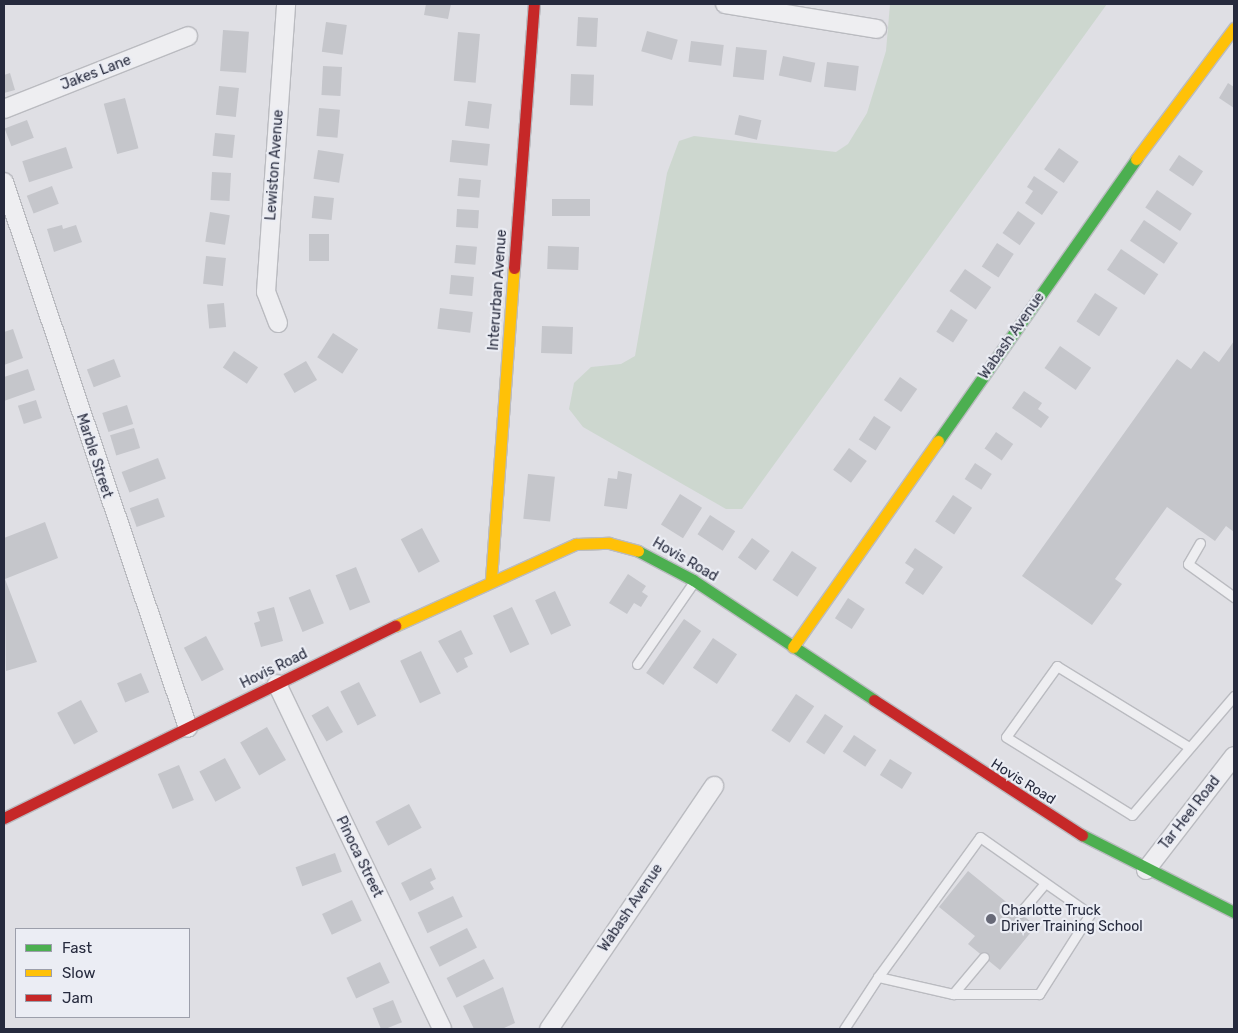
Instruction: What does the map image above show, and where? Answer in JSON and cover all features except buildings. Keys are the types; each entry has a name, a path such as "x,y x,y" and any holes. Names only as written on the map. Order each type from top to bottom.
{"street":[{"name":"Lewiston Avenue","path":"278,323 266,292 286,4"},
{"name":"Interurban Avenue","path":"491,579 534,4"},
{"path":"725,4 749,6 877,29"},
{"name":"Wabash Avenue","path":"793,647 1182,95 1234,28"},
{"name":"Jakes Lane","path":"4,109 188,36"},
{"name":"Marble Street","path":"4,182 188,728"},
{"name":"Hovis Road","path":"4,818 491,579 550,553 598,542 643,552 695,581 1005,790 1146,870 1234,912"},
{"name":"Pinoca Street","path":"277,684 442,1029"},
{"name":"Tar Heel Road","path":"1146,870 1234,756"},
{"name":"Wabash Avenue","path":"549,1029 714,786"}],"lane":[{"path":"1200,543 1188,564 1234,597"},
{"path":"637,664 695,581"},
{"path":"1189,746 1057,666 1006,737 1132,814 1234,696"},
{"path":"844,1029 878,977 980,837 1090,914 1039,994 953,994 878,977"},
{"path":"1020,913 1045,882"},
{"path":"953,994 984,957"}],"shaded area":[{"path":"890,4 1107,4 742,509 726,509 583,427 569,409 574,383 591,367 621,364 635,356 667,173 679,141 694,136 836,152 848,144 867,113 886,51"}],"traffic: fast":[{"path":"938,441 1136,159"},
{"path":"638,551 693,580 874,700"},
{"path":"1082,835 1234,912"}],"traffic: slow":[{"path":"1136,159 1234,28"},
{"path":"491,579 514,268"},
{"path":"793,647 938,441"},
{"path":"395,626 576,544 609,543 638,551"}],"traffic: jam":[{"path":"514,268 534,4"},
{"path":"4,818 395,626"},
{"path":"874,700 1082,835"}],"place":[{"name":"Charlotte Truck Driver Training School","path":"991,919"}]}
